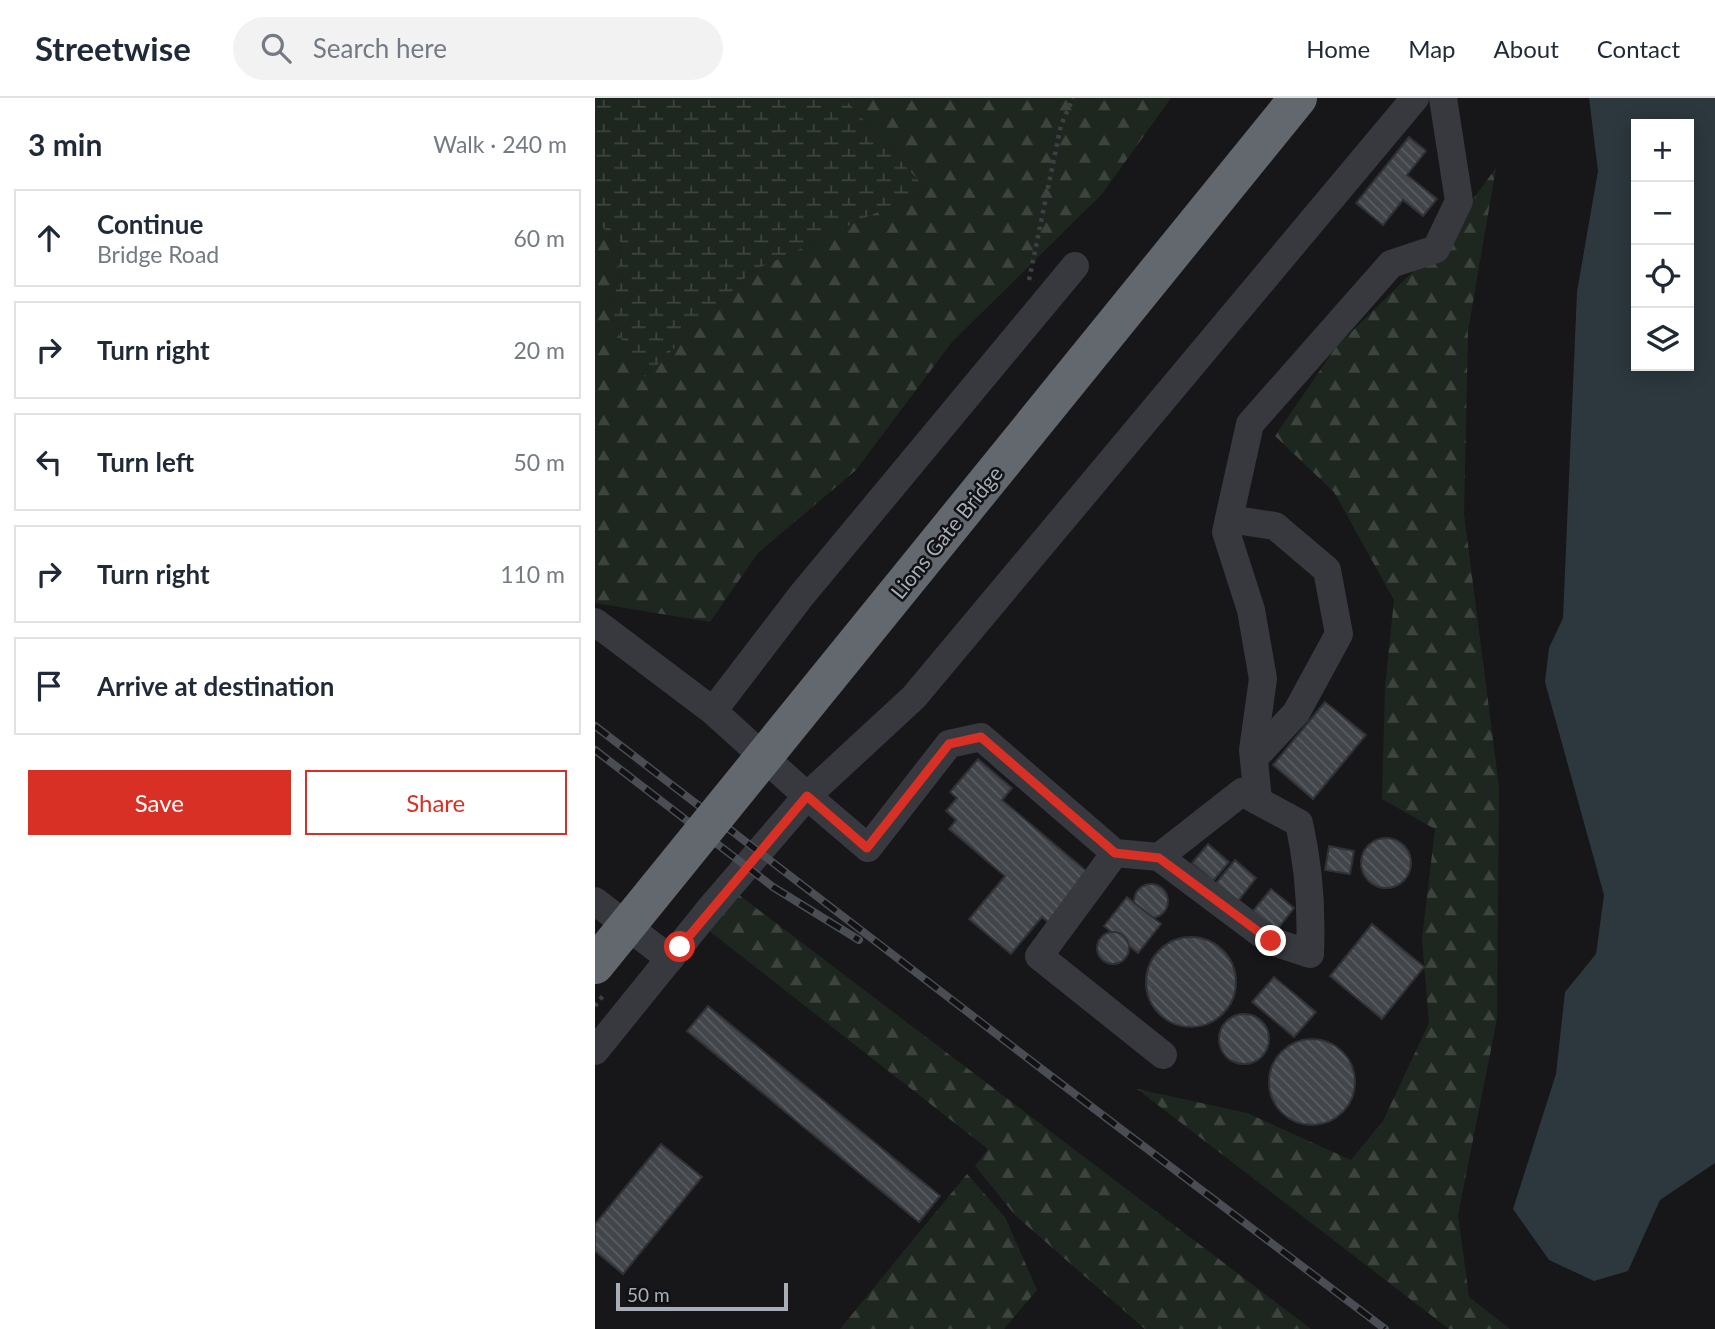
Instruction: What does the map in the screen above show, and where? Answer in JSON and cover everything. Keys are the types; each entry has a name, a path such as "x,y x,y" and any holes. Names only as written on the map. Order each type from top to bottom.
{"highway":[{"name":"Lions Gate Bridge","path":"595,965 1298,98"}],"street":[{"path":"595,1051 807,796 914,697 1415,98"},
{"path":"1258,801 1253,750 1263,680 1251,610 1226,531 1250,424 1391,264 1436,249 1459,201 1443,98"},
{"path":"713,711 801,596 1075,266"},
{"path":"1229,519 1275,526 1327,570 1339,634 1296,713 1254,758"},
{"path":"595,622 713,711 867,848 949,744 981,737 1115,853 1159,858 1271,941 1310,954 1312,912 1307,855 1299,823 1242,792 1159,858"},
{"path":"1115,853 1039,956 1163,1055"},
{"path":"595,901 670,959"}],"path":[{"path":"1028,283 1061,125 1073,98"}],"green space":[{"path":"595,98 844,98 926,189 751,272 645,377 612,324 621,242 595,222"},
{"path":"844,98 1171,98 1102,194 952,342 856,470 758,553 710,622 595,603 595,222 621,242 612,324 645,376 751,272 926,189"},
{"path":"1496,168 1468,331 1464,514 1499,787 1497,1019 1458,1215 1469,1297 1510,1329 1449,1329 1137,1089 1247,1113 1351,1160 1383,1121 1429,1023 1422,939 1435,829 1382,799 1385,687 1394,600 1334,492 1275,436 1336,347 1436,249"},
{"path":"739,895 1311,1329 1145,1329 1015,1215 975,1166 988,1149 708,930"},
{"path":"967,1174 1005,1217 1037,1290 1004,1329 840,1329"}],"shaded area":[{"path":"1589,98 1715,98 1715,1163 1660,1200 1628,1271 1594,1281 1549,1260 1513,1209 1556,1074 1565,992 1596,954 1604,895 1545,682 1549,648 1563,618 1577,292 1598,171"}],"building":[{"path":"1409,137 1426,151 1407,175 1437,199 1423,216 1403,200 1383,225 1356,203"},
{"path":"1325,702 1366,735 1313,799 1273,765"},
{"path":"978,759 1012,788 1002,800 1091,875 1050,924 1042,917 1011,954 969,919 1005,876 949,829 956,820 946,811 957,798 950,792"},
{"path":"1386,838 1404,845 1411,863 1404,881 1386,888 1368,881 1361,863 1368,845"},
{"path":"1208,844 1229,862 1213,881 1192,863"},
{"path":"1329,846 1354,851 1350,874 1325,870"},
{"path":"1235,860 1256,878 1238,901 1216,883"},
{"path":"1151,884 1163,889 1168,901 1163,913 1151,918 1139,913 1134,901 1139,889"},
{"path":"1271,889 1294,908 1276,931 1252,912"},
{"path":"1127,897 1161,924 1138,953 1104,926"},
{"path":"1372,924 1424,967 1382,1019 1330,976"},
{"path":"1113,932 1125,936 1129,948 1125,960 1113,964 1101,960 1097,948 1101,936"},
{"path":"1191,937 1208,941 1223,950 1232,965 1236,982 1232,999 1223,1014 1208,1023 1191,1027 1174,1023 1159,1014 1150,999 1146,982 1150,965 1159,950 1174,941"},
{"path":"1274,977 1316,1012 1294,1037 1252,1002"},
{"path":"708,1006 940,1196 919,1222 687,1031"},
{"path":"1244,1014 1262,1021 1269,1039 1262,1057 1244,1064 1226,1057 1219,1039 1226,1021"},
{"path":"1312,1039 1329,1042 1348,1058 1355,1082 1352,1099 1336,1118 1312,1125 1295,1122 1276,1106 1269,1082 1272,1065 1288,1046"},
{"path":"661,1144 702,1177 623,1274 595,1251 595,1224"}],"railway":[{"path":"595,726 1385,1329"},
{"path":"595,750 773,887 859,940"}],"route":[{"path":"680,947 807,796 867,848 949,744 981,737 1115,853 1159,858 1271,941"}]}
